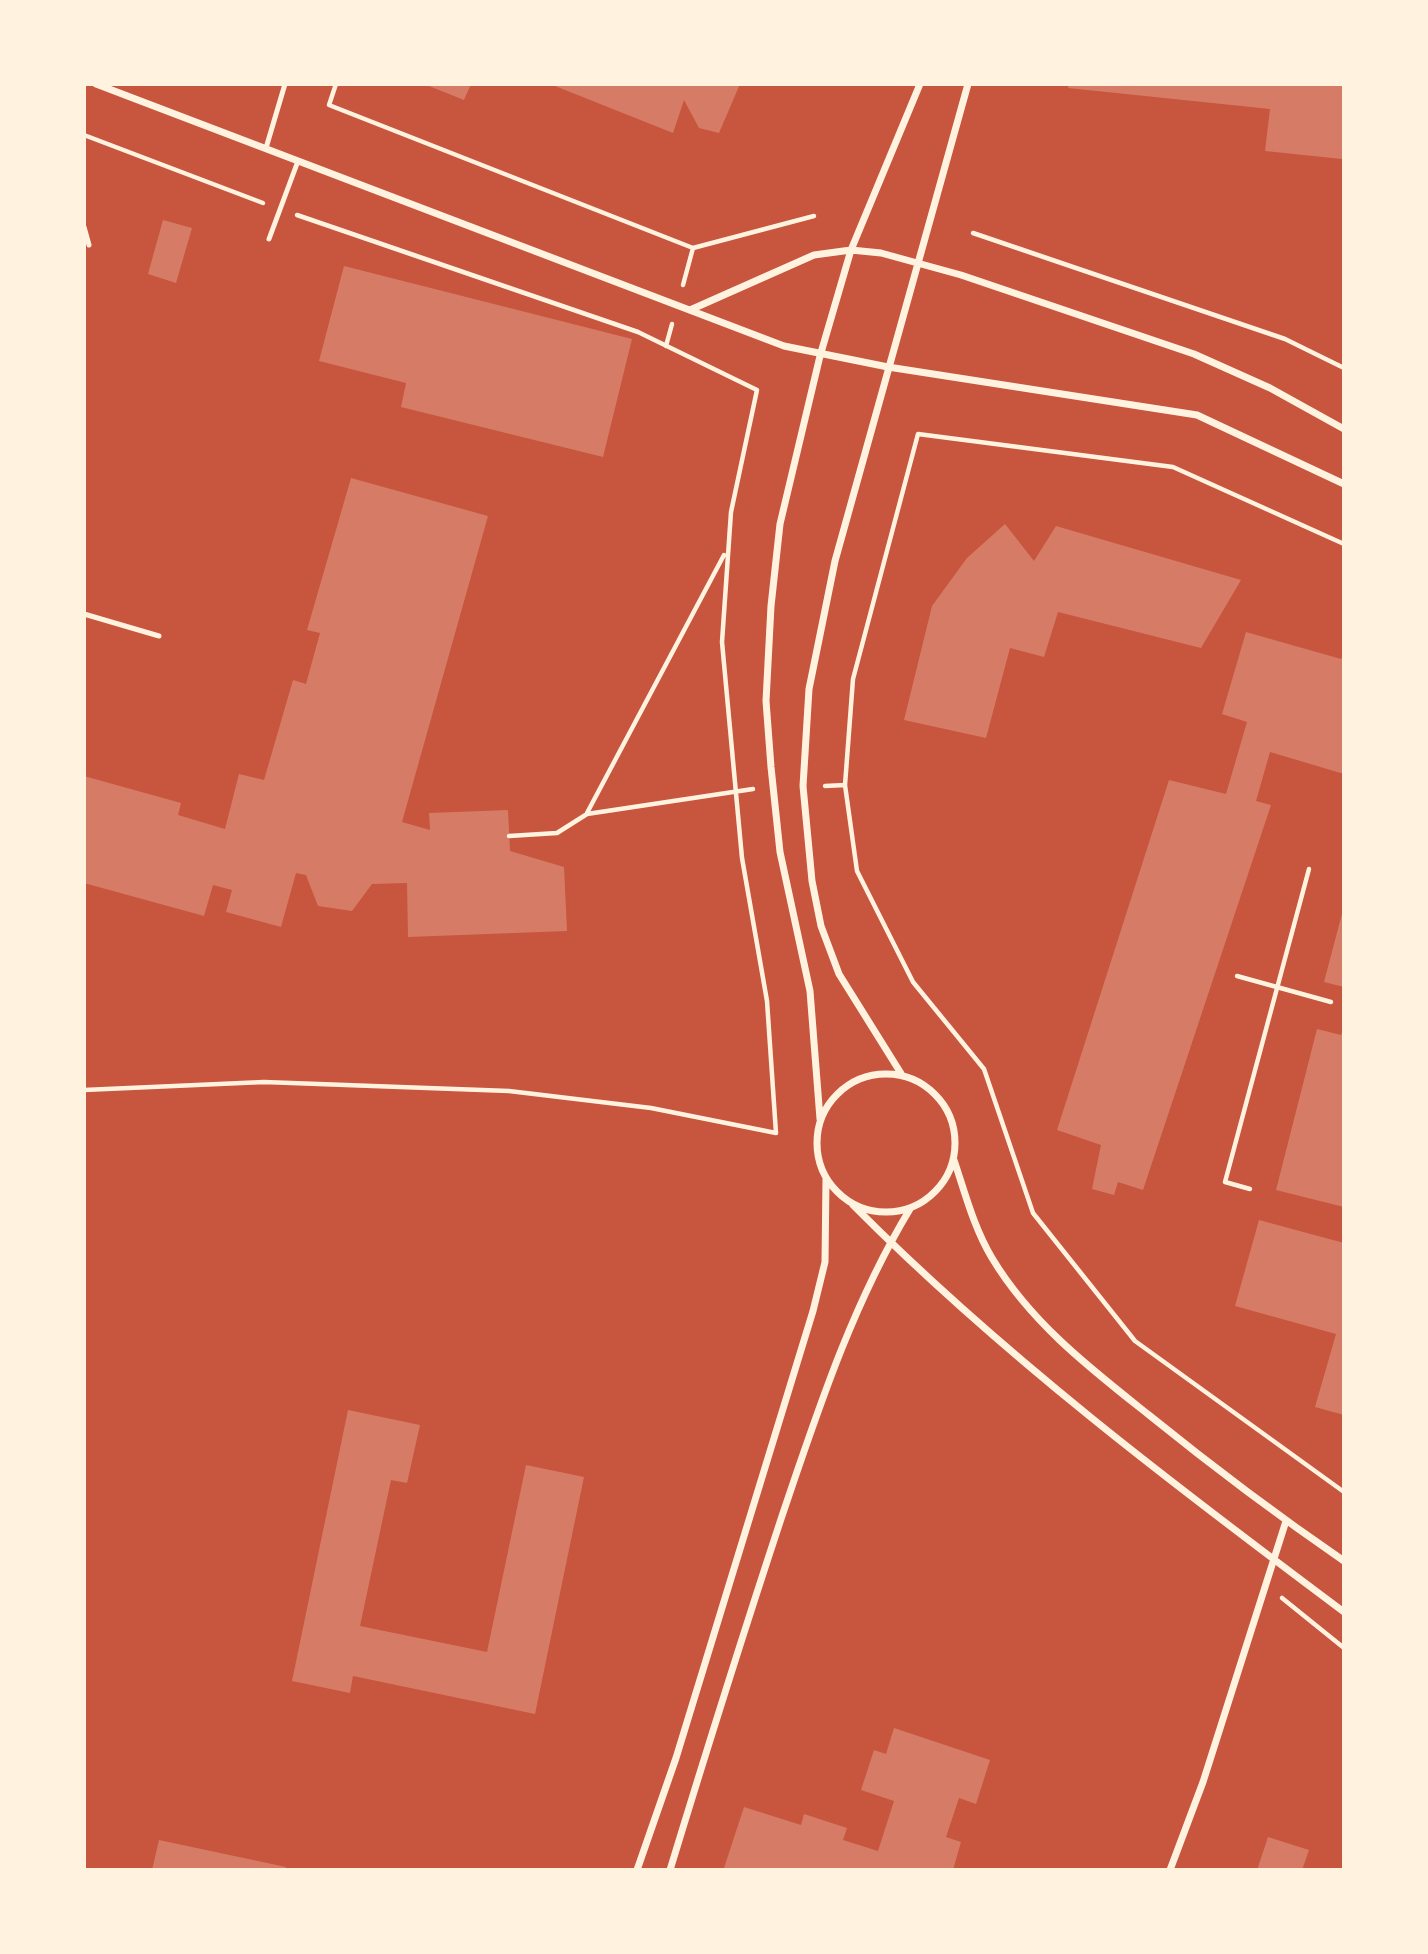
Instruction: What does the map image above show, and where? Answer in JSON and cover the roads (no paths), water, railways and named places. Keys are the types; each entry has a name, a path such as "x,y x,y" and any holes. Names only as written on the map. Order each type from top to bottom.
{"street":[{"path":"96,84 784,346 820,356 1197,415 1344,484"},
{"path":"637,1870 676,1758 813,1311 825,1262 826,1179 816,1150 820,1119 810,991 780,852 766,701 775,559 780,524 820,356 851,250 920,84"},
{"path":"902,1075 839,974 821,926 812,881 803,786 809,689 817,636 888,367 968,84"},
{"path":"689,310 814,255 851,250 918,262 1194,354 1270,388 1344,429"},
{"path":"820,1119 830,1101 844,1087 882,1073 902,1075 919,1082 946,1106 955,1132 954,1160 971,1212 992,1258 1047,1328 1078,1359 1245,1493 1344,1561"},
{"path":"670,1870 726,1687 810,1433 856,1309 910,1209 938,1189 954,1160"},
{"path":"826,1179 890,1242 1074,1404 1344,1612"},
{"path":"853,1205 881,1213 910,1209"},
{"path":"1170,1870 1203,1782 1286,1521"}],"lane":[{"path":"266,148 285,84"},
{"path":"269,239 282,210 298,160"},
{"path":"84,227 89,245"},
{"path":"84,614 159,636"}]}
